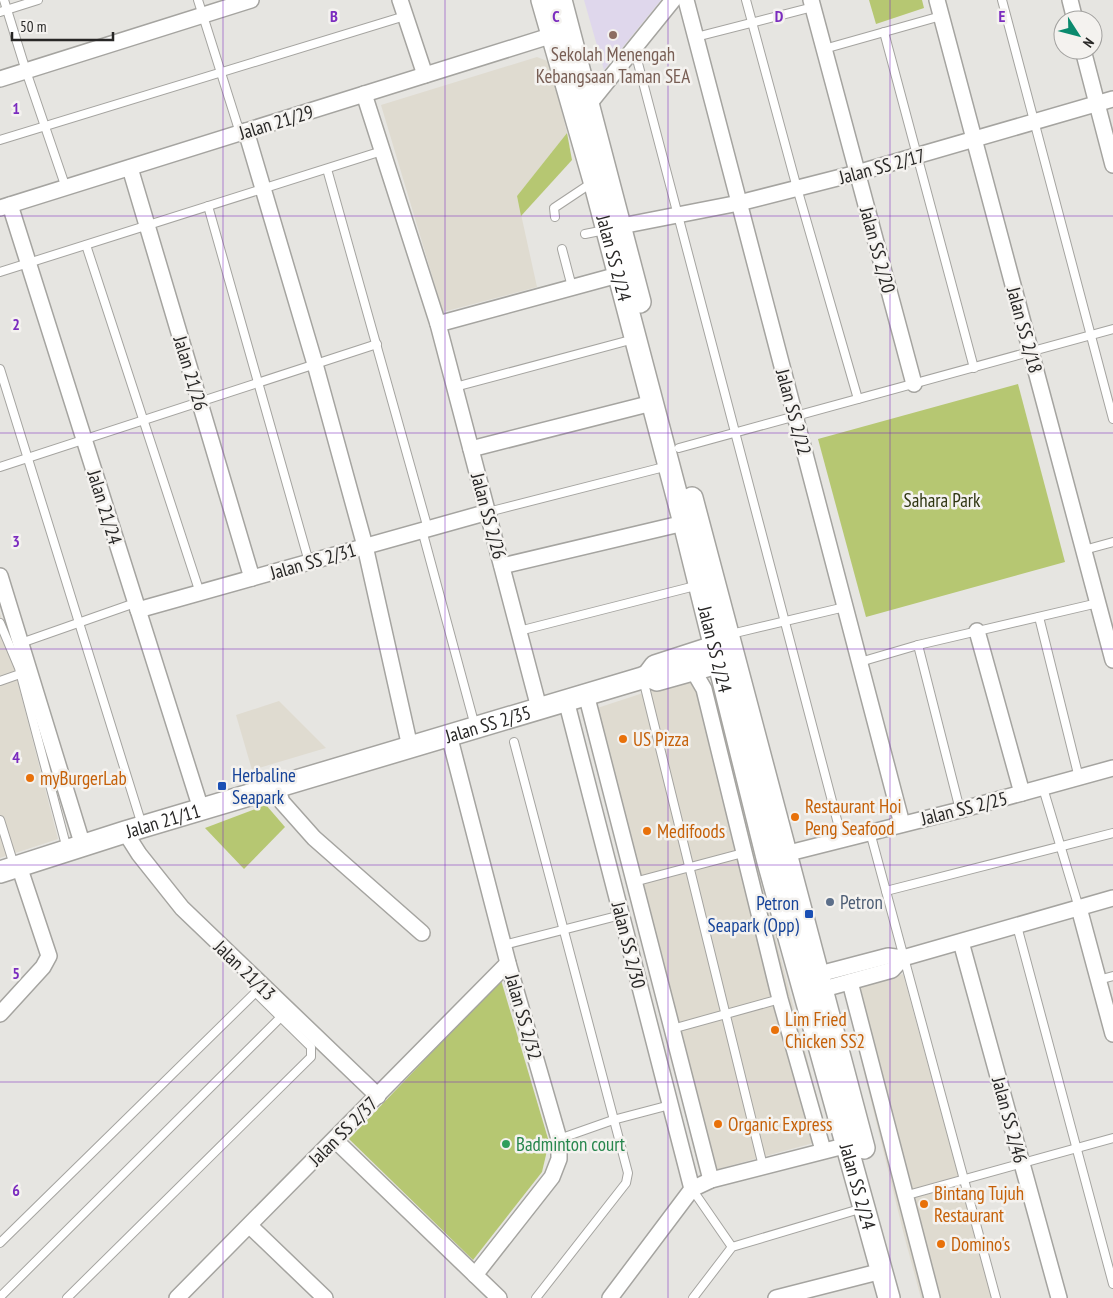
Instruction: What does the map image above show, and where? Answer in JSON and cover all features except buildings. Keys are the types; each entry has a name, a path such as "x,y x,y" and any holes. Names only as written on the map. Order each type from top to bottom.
{"main road":[{"path":"553,35 560,27 555,1"},
{"name":"Jalan SS 2/24","path":"555,1 589,104 604,230 626,248 674,457 726,649 785,854 811,984 848,1145 889,1298"},
{"name":"Jalan SS 2/24","path":"553,35 594,181 604,230 652,403 674,457 684,523 708,619 726,649 726,692 768,862 811,984 905,1298"},
{"path":"708,619 692,662 715,679 726,692"},
{"name":"Jalan SS 2/35","path":"329,771 645,677 657,680 692,662 726,649"},
{"name":"Jalan 21/11","path":"11,869 134,829 329,771"}],"street":[{"path":"0,79 251,0"},
{"path":"400,0 424,75"},
{"path":"589,104 673,0"},
{"name":"Jalan SS 2/22","path":"686,0 902,824"},
{"name":"Jalan SS 2/18","path":"937,0 1113,660"},
{"name":"Jalan SS 2/20","path":"812,3 914,384"},
{"name":"Jalan 21/29","path":"5,207 553,35"},
{"path":"1086,60 1113,165"},
{"name":"Jalan SS 2/26","path":"364,94 438,324 540,708"},
{"name":"Jalan SS 2/17","path":"604,230 739,203 857,173 975,141 1113,99"},
{"path":"243,132 315,364 365,546 410,747"},
{"name":"Jalan 21/26","path":"130,168 252,578"},
{"name":"Jalan 21/24","path":"5,207 28,263 200,810"},
{"path":"626,248 648,222"},
{"path":"438,324 618,275"},
{"path":"471,448 652,403"},
{"name":"Jalan SS 2/31","path":"136,607 252,578 488,512"},
{"path":"502,566 684,523"},
{"path":"1,583 21,643 22,669 75,848"},
{"path":"977,631 1022,794"},
{"path":"692,662 704,689 780,999 823,1150"},
{"path":"586,694 711,1180"},
{"name":"Jalan SS 2/30","path":"566,700 692,1189"},
{"name":"Jalan SS 2/32","path":"449,735 508,963 559,1139 559,1159 552,1176 476,1276"},
{"name":"Jalan SS 2/25","path":"785,854 1022,794 1113,768"},
{"path":"277,787 282,802 314,838 422,933"},
{"name":"Jalan 21/13","path":"134,829 138,854 182,908 259,989 378,1096"},
{"path":"0,1014 43,967 49,956 11,869"},
{"path":"811,984 888,956 903,958 1113,898"},
{"path":"1078,908 1106,978 1113,1034"},
{"name":"Jalan SS 2/46","path":"961,942 1059,1298"},
{"path":"811,984 850,982 892,970 903,958"},
{"name":"Jalan SS 2/37","path":"177,1298 508,963"},
{"path":"850,982 932,1298"},
{"path":"335,1140 499,1298"},
{"path":"610,1298 692,1189 711,1180 848,1145"},
{"path":"250,1226 326,1298"},
{"path":"776,1298 882,1271"}],"lane":[{"path":"4,0 3,11 26,71 66,188"},
{"path":"3,11 38,0"},
{"path":"198,0 243,132"},
{"path":"746,0 797,188 858,399"},
{"path":"1002,0 1113,419"},
{"path":"696,37 752,23 812,3"},
{"path":"0,140 406,16"},
{"path":"824,49 942,16"},
{"path":"884,32 974,368"},
{"path":"634,48 676,216 786,621 842,839"},
{"path":"0,272 382,151"},
{"path":"327,169 377,344 475,728"},
{"path":"555,217 554,208 594,181"},
{"path":"208,206 309,562"},
{"path":"86,245 200,592"},
{"path":"562,249 572,287"},
{"path":"488,512 674,457 734,432 1031,353 1113,328"},
{"path":"455,387 635,339"},
{"path":"0,467 377,344"},
{"path":"0,369 79,622 134,829"},
{"path":"1084,550 1113,542"},
{"path":"519,631 699,585"},
{"path":"860,662 918,645 1098,603"},
{"path":"21,643 79,622 136,607"},
{"path":"726,649 786,621 845,607"},
{"path":"1039,616 1079,778"},
{"path":"0,623 22,669 0,681"},
{"path":"918,645 960,810"},
{"path":"645,677 689,867 763,1166"},
{"path":"514,742 628,1178 536,1298"},
{"path":"1043,788 1078,908"},
{"path":"0,820 11,869"},
{"path":"870,832 996,1298"},
{"path":"886,892 1113,833"},
{"path":"634,882 743,854"},
{"path":"504,945 621,915"},
{"path":"1017,926 1113,1284"},
{"path":"0,1243 259,989 281,1017 311,1047 310,1057 67,1298"},
{"path":"672,1029 780,999"},
{"path":"0,1297 281,1017"},
{"path":"559,1139 613,1120 670,1105"},
{"path":"904,1196 1023,1165 1113,1138"},
{"path":"692,1189 732,1247"},
{"path":"693,1298 732,1247 865,1208"}],"shaded area":[{"name":"Sekolah Menengah Kebangsaan Taman SEA","path":"584,0 661,0 604,70"},
{"path":"537,57 550,62 567,133 517,196 537,287 443,312 381,105"},
{"path":"0,613 58,839 0,858"},
{"path":"686,679 713,698 828,1139 700,1174 585,712"},
{"path":"279,701 326,748 252,770 236,715"},
{"path":"903,974 992,1298 921,1298 844,991"}],"green space":[{"path":"869,0 922,0 924,8 876,24"},
{"path":"567,133 572,160 521,216 517,196"},
{"name":"Sahara Park","path":"1018,384 1065,562 866,617 818,439"},
{"path":"266,805 285,827 244,869 205,828"},
{"path":"501,980 549,1142 542,1172 473,1260 349,1139"}],"place":[{"name":"Sekolah Menengah Kebangsaan Taman SEA","path":"613,35"},
{"name":"US Pizza","path":"623,739"},
{"name":"myBurgerLab","path":"30,778"},
{"name":"Herbaline Seapark","path":"222,786"},
{"name":"Restaurant Hoi Peng Seafood","path":"795,817"},
{"name":"Medifoods","path":"647,831"},
{"name":"Petron","path":"830,902"},
{"name":"Petron Seapark (Opp)","path":"809,914"},
{"name":"Lim Fried Chicken SS2","path":"775,1030"},
{"name":"Organic Express","path":"718,1124"},
{"name":"Badminton court","path":"506,1144"},
{"name":"Bintang Tujuh Restaurant","path":"924,1204"},
{"name":"Domino's","path":"941,1244"}]}
